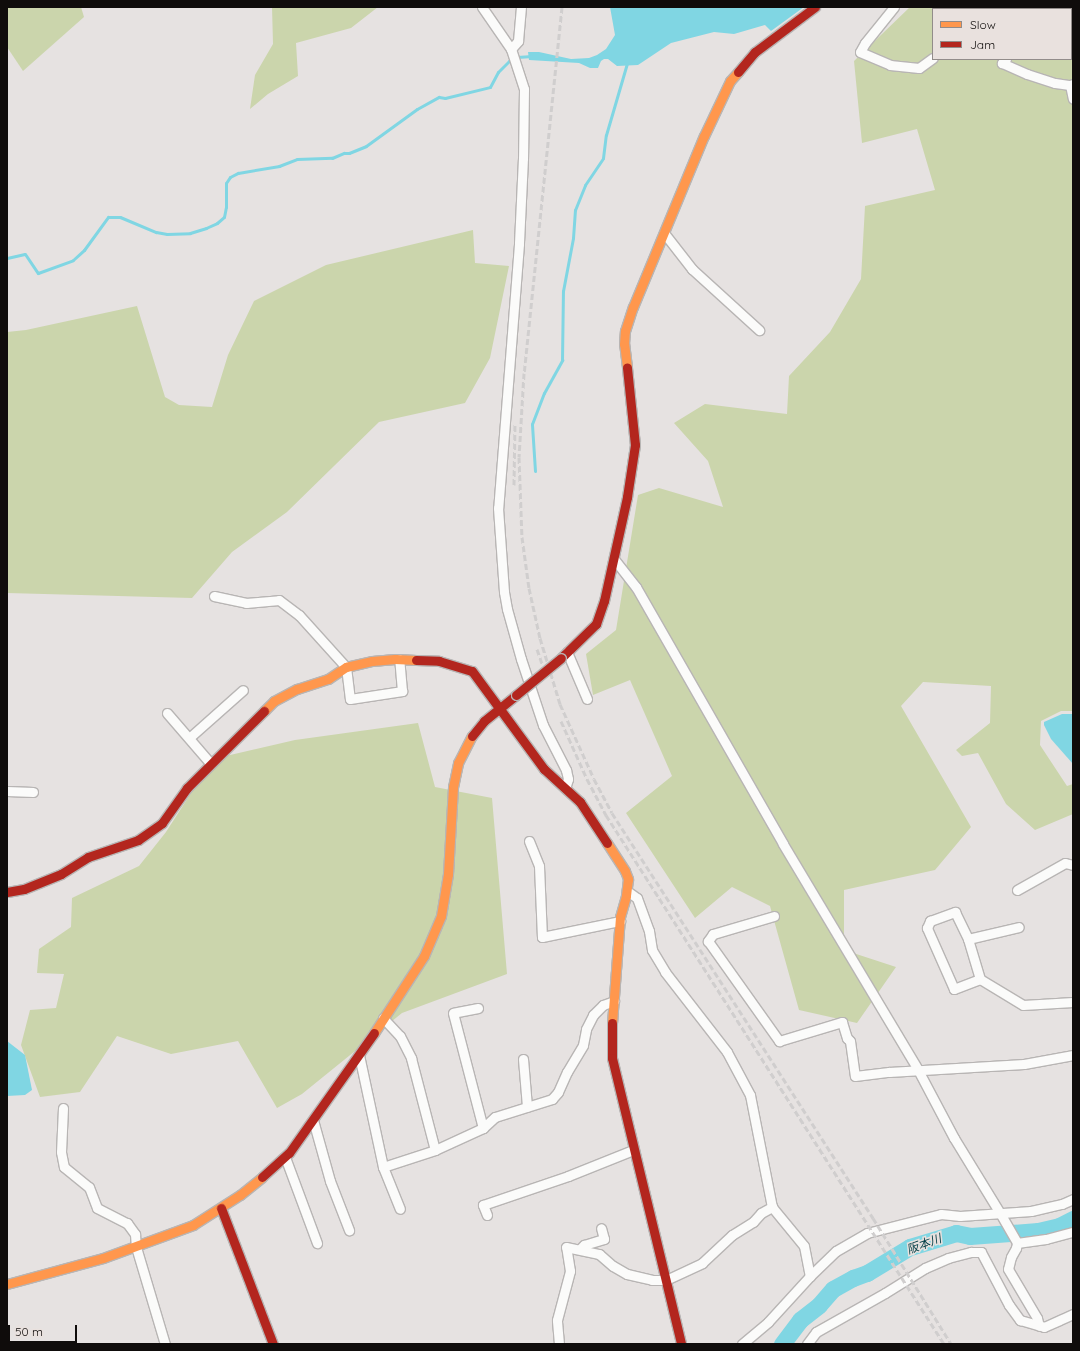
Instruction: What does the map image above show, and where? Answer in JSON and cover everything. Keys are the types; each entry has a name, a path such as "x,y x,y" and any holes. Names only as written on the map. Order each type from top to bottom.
{"street":[{"path":"482,7 511,49 524,89 524,158 519,244 498,508 502,568 507,609 513,630 543,725 566,770 568,779 565,788"},
{"path":"511,49 518,42 521,7"},
{"path":"7,1284 103,1258 193,1225 221,1208 278,1165 313,1120 359,1055 424,956 441,916 447,880 453,787 459,759 474,733 484,721 564,655 596,624 604,601 627,497 635,445 624,344 625,331 633,307 720,100 730,81 755,52 814,7"},
{"path":"894,7 865,43 860,52 890,65 920,68 932,59"},
{"path":"1005,60 1002,63 1027,74 1072,84 1073,99"},
{"path":"664,233 692,270 759,330"},
{"path":"614,559 636,587 783,844 918,1070 954,1138 1017,1243 1008,1269 1037,1318 1040,1326"},
{"path":"214,596 246,603 279,600 299,615 346,667 350,699 402,691 399,659"},
{"path":"564,655 587,699"},
{"path":"7,892 24,889 61,874 88,857 138,840 162,823 187,788 274,701 297,689 328,679 346,667 358,663 399,659 439,661 472,671 499,710 544,769 580,802 628,879 627,892 622,907 620,921 614,1000 612,1058 681,1344"},
{"path":"189,738 243,690"},
{"path":"167,712 211,764"},
{"path":"7,790 33,792"},
{"path":"529,841 539,866 542,937 620,921"},
{"path":"1017,890 1065,863 1073,865"},
{"path":"627,892 637,898 649,931 652,950 665,972 727,1052 750,1095 772,1207 804,1246 810,1276"},
{"path":"980,979 954,989 928,928 930,921 955,912 968,939 980,979 1023,1005 1073,1002"},
{"path":"774,916 712,934 708,941 779,1041 842,1022 847,1038 850,1040 855,1076 918,1070 1024,1064 1073,1055"},
{"path":"968,939 1019,927"},
{"path":"383,1167 435,1150 483,1128 495,1117 552,1099 558,1092 567,1072 584,1046 586,1029 593,1016 603,1005 614,1000"},
{"path":"478,1008 453,1013 483,1128"},
{"path":"383,1018 400,1036 411,1058 435,1150"},
{"path":"359,1055 383,1167 400,1209"},
{"path":"523,1059 527,1107"},
{"path":"63,1108 61,1152 64,1167 89,1187 97,1208 127,1224 135,1234 136,1247 165,1344"},
{"path":"313,1120 330,1181 349,1230"},
{"path":"487,1215 483,1205 568,1176 633,1150"},
{"path":"285,1157 317,1243"},
{"path":"742,1344 768,1322 810,1276 836,1251 867,1233 941,1214 960,1216 1031,1211 1062,1204 1073,1199"},
{"path":"559,1344 558,1320 570,1271 566,1247 599,1254 613,1266 627,1274 652,1280 666,1280 702,1263 732,1235 753,1222 761,1213 772,1207"},
{"path":"221,1208 273,1344"},
{"path":"580,1249 584,1245 604,1239 601,1228"},
{"path":"1017,1243 1046,1239 1073,1232"},
{"path":"806,1344 816,1332 885,1293 925,1268 948,1258 971,1252 981,1252 1009,1305 1020,1320 1044,1327 1073,1314"}],"green space":[{"path":"7,7 81,7 84,17 23,71 7,47"},
{"path":"272,7 378,7 351,28 296,43 298,76 268,94 250,109 255,75 273,44"},
{"path":"910,7 1073,7 1073,711 1061,711 1041,721 1040,745 1067,786 1073,784 1073,814 1035,830 1006,804 978,753 962,756 956,750 990,723 991,686 923,682 901,706 971,827 935,870 844,890 844,950 896,967 857,1023 799,1010 770,906 732,887 695,918 626,813 672,776 630,680 593,695 586,654 616,630 638,495 659,488 723,507 708,461 674,423 705,404 787,414 789,376 830,332 861,279 865,206 935,190 917,129 862,143 854,61"},
{"path":"473,230 475,263 509,266 490,358 465,403 379,422 287,512 232,552 192,598 7,593 7,332 26,330 137,306 165,397 179,405 212,407 228,355 254,301 326,265"},
{"path":"418,723 435,787 492,798 507,974 402,1013 302,1094 277,1108 238,1041 171,1054 117,1036 80,1092 40,1097 21,1045 30,1010 56,1008 64,974 37,973 39,949 71,927 72,898 139,866 166,832 213,759 295,740"}],"water":[{"path":"610,7 804,7 771,31 765,25 734,34 714,32 671,43 638,65 617,66 608,59 604,59 601,61 598,68 590,68 579,63 529,60 528,52 539,52 571,59 589,58 597,55 606,49 615,35"},
{"path":"1062,714 1073,714 1073,764 1051,739 1044,725 1044,722"},
{"path":"7,1041 25,1055 32,1090 25,1095 7,1096"}],"waterway":[{"path":"7,258 25,254 38,273 73,260 84,250 108,217 120,217 156,232 167,234 190,233 206,228 217,223 224,217 226,207 226,183 230,177 238,173 279,166 297,159 332,158 344,153 349,153 366,146 417,109 439,97 445,98 490,87 498,72 509,61 517,57 532,56"},
{"path":"535,471 532,424 544,393 562,360 563,291 573,238 575,210 585,185 603,158 606,135 627,63"},
{"name":"阪本川","path":"782,1344 800,1320 819,1305 833,1289 853,1278 867,1273 910,1247 956,1233 970,1236 1038,1231 1059,1226 1073,1219"}],"railway":[{"path":"562,7 524,373 519,457 522,537 529,588 540,638 560,704 594,779 612,813 873,1218 951,1344"},
{"path":"514,485 515,423"},
{"path":"537,649 546,675"},
{"path":"561,721 587,779 606,815 944,1344"}],"traffic: slow":[{"path":"627,367 624,344 625,331 633,307 704,136 730,81 738,72"},
{"path":"264,711 274,701 297,689 328,679 346,667 372,661 395,659 416,660"},
{"path":"374,1033 424,956 441,916 448,874 453,787 458,763 472,736"},
{"path":"607,843 625,871 628,879 626,896 620,917 612,1023"},
{"path":"7,1284 103,1258 193,1225 240,1195 262,1177"}],"traffic: jam":[{"path":"738,72 755,52 815,7"},
{"path":"561,658 596,624 604,601 627,497 635,445 627,367"},
{"path":"516,695 561,658"},
{"path":"416,660 439,661 472,671 544,769 580,802 607,843"},
{"path":"472,736 484,721 516,695"},
{"path":"7,892 24,889 61,874 88,857 138,840 162,823 187,788 264,711"},
{"path":"612,1023 612,1058 681,1344"},
{"path":"262,1177 289,1153 374,1033"},
{"path":"221,1208 273,1344"}]}
